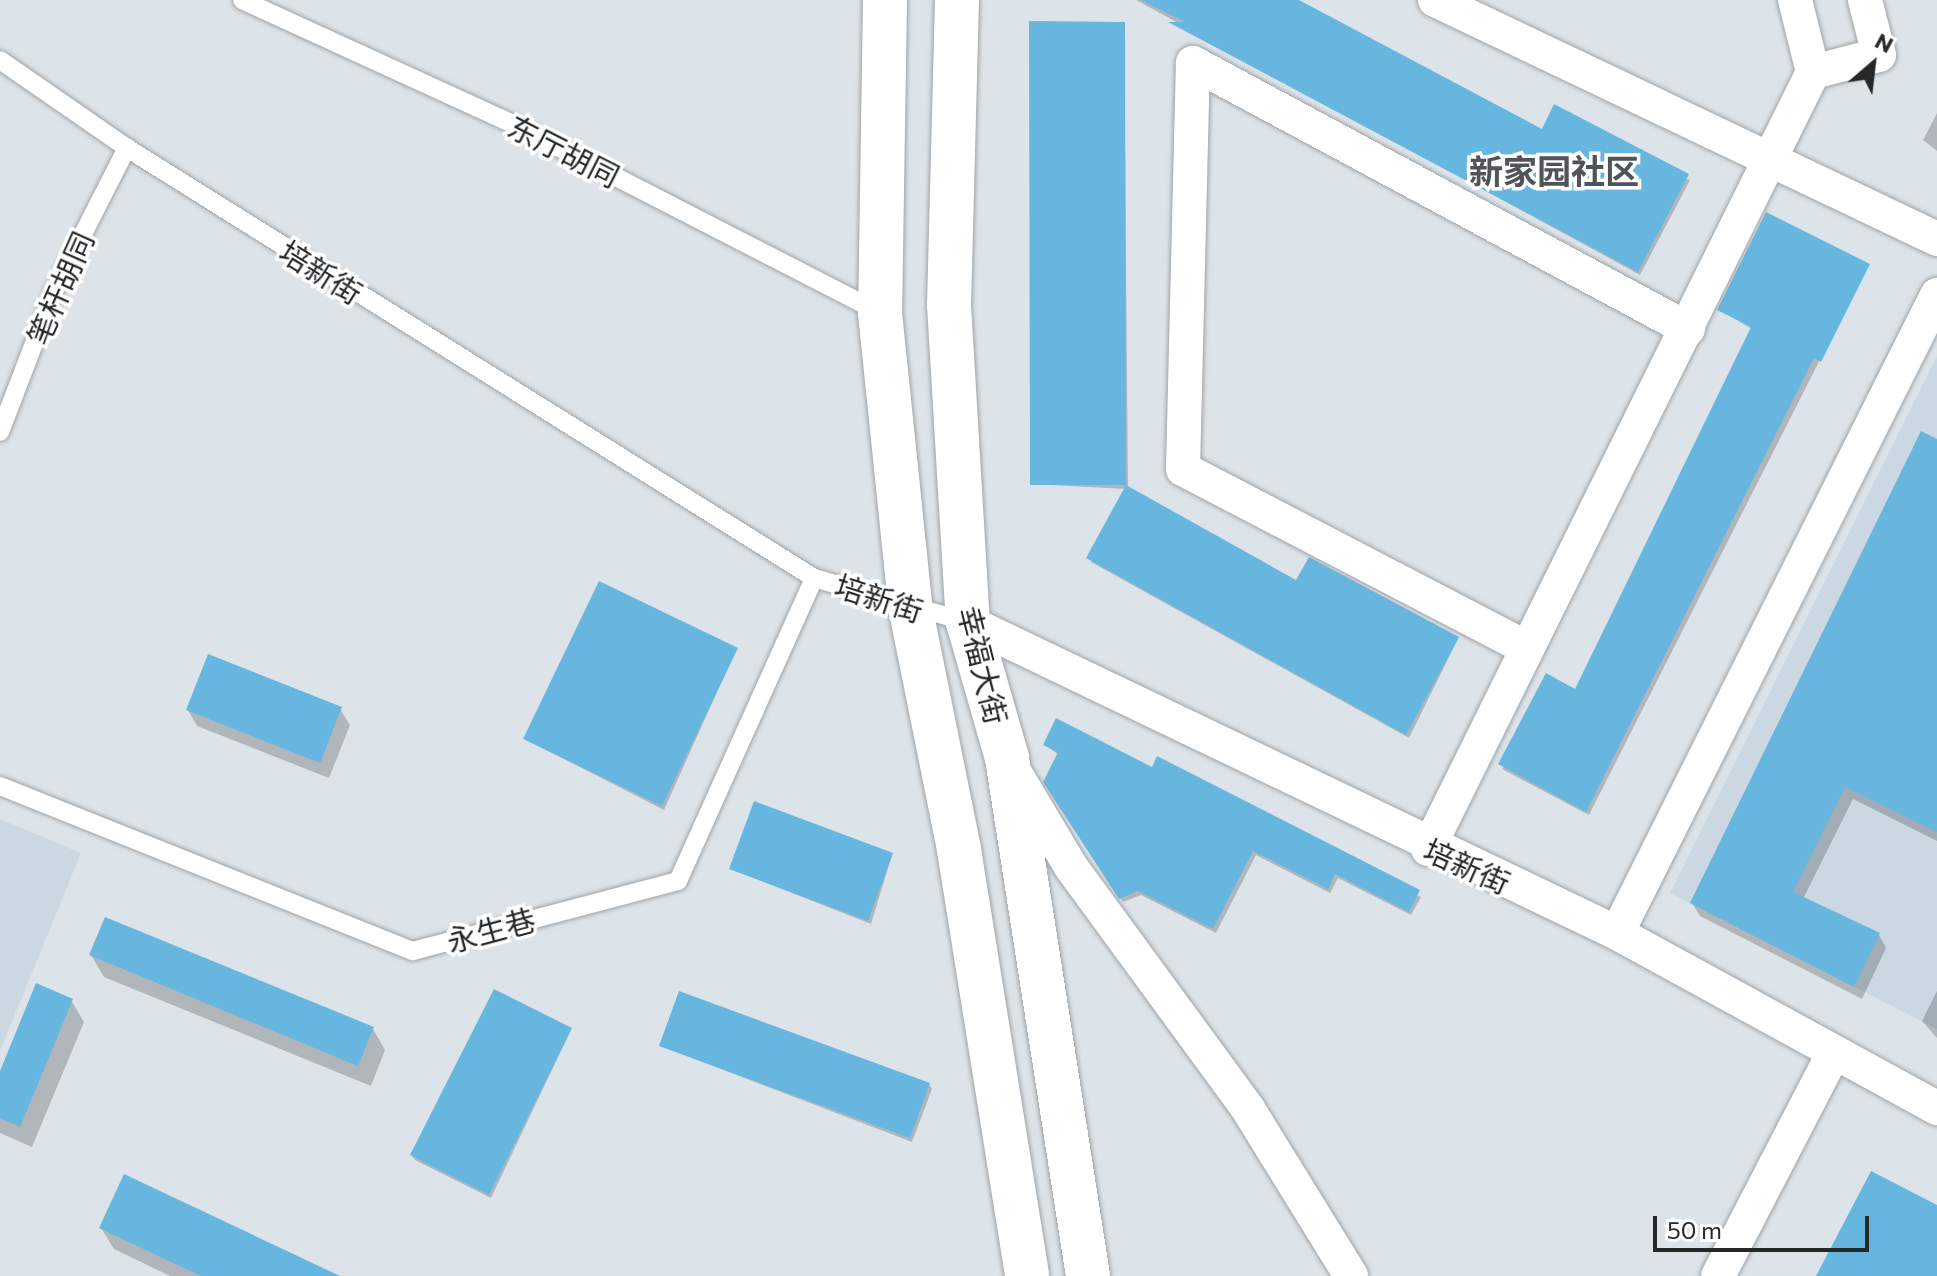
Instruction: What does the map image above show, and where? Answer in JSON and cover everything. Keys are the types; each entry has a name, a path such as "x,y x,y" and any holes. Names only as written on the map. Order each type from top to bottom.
{"main road":[{"name":"幸福大街","path":"885,0 880,313 911,611 959,850 1027,1276"},
{"name":"幸福大街","path":"957,0 949,305 968,622 1007,758 1088,1276"}],"street":[{"path":"1435,0 1769,165 1937,239"},
{"path":"1428,849 1523,646 1688,329 1813,72 1795,0"},
{"path":"1813,72 1879,55 1865,0"},
{"path":"1523,646 1183,469 1193,63 1688,329"},
{"path":"1617,933 1937,295"},
{"name":"培新街","path":"968,622 1428,849 1617,933 1833,1054 1937,1108"},
{"path":"1007,758 1071,867 1248,1109 1351,1276"},
{"path":"1718,1276 1833,1054"}],"lane":[{"name":"东厅胡同","path":"242,0 513,124 880,313"},
{"name":"培新街","path":"0,60 127,148 814,578 911,611 968,622"},
{"name":"笔杆胡同","path":"0,432 54,291 127,148"},
{"name":"永生巷","path":"0,786 413,951 678,881 814,578"}],"shaded area":[{"path":"1937,356 1937,1029 1670,893"},
{"path":"0,819 81,853 0,1051"}],"building":[{"path":"1141,0 1299,0 1542,129 1554,104 1689,174 1638,272 1168,22 1185,22"},
{"path":"1029,21 1125,22 1126,485 1030,485"},
{"path":"1766,212 1870,264 1821,362 1814,358 1586,812 1498,764 1546,673 1575,689 1751,327 1717,310"},
{"path":"1921,431 1937,439 1937,832 1845,787 1793,892 1880,933 1854,987 1690,903"},
{"path":"1126,485 1296,580 1309,557 1459,637 1406,735 1086,558"},
{"path":"599,581 738,648 662,806 523,739"},
{"path":"208,654 342,707 320,763 186,710"},
{"path":"1056,718 1152,767 1157,756 1420,890 1409,912 1335,874 1328,889 1253,851 1213,929 1138,891 1119,899 1043,782 1058,752 1043,745"},
{"path":"754,801 893,853 868,921 729,869"},
{"path":"105,917 374,1027 358,1066 89,955"},
{"path":"36,983 73,999 20,1127 0,1118 0,1071"},
{"path":"494,989 572,1028 489,1195 410,1155"},
{"path":"679,991 930,1083 910,1138 659,1046"},
{"path":"1871,1171 1937,1205 1937,1276 1816,1276"},
{"path":"124,1174 340,1276 201,1276 99,1228"}],"district":[{"name":"新家园社区","path":"1554,171"}]}
